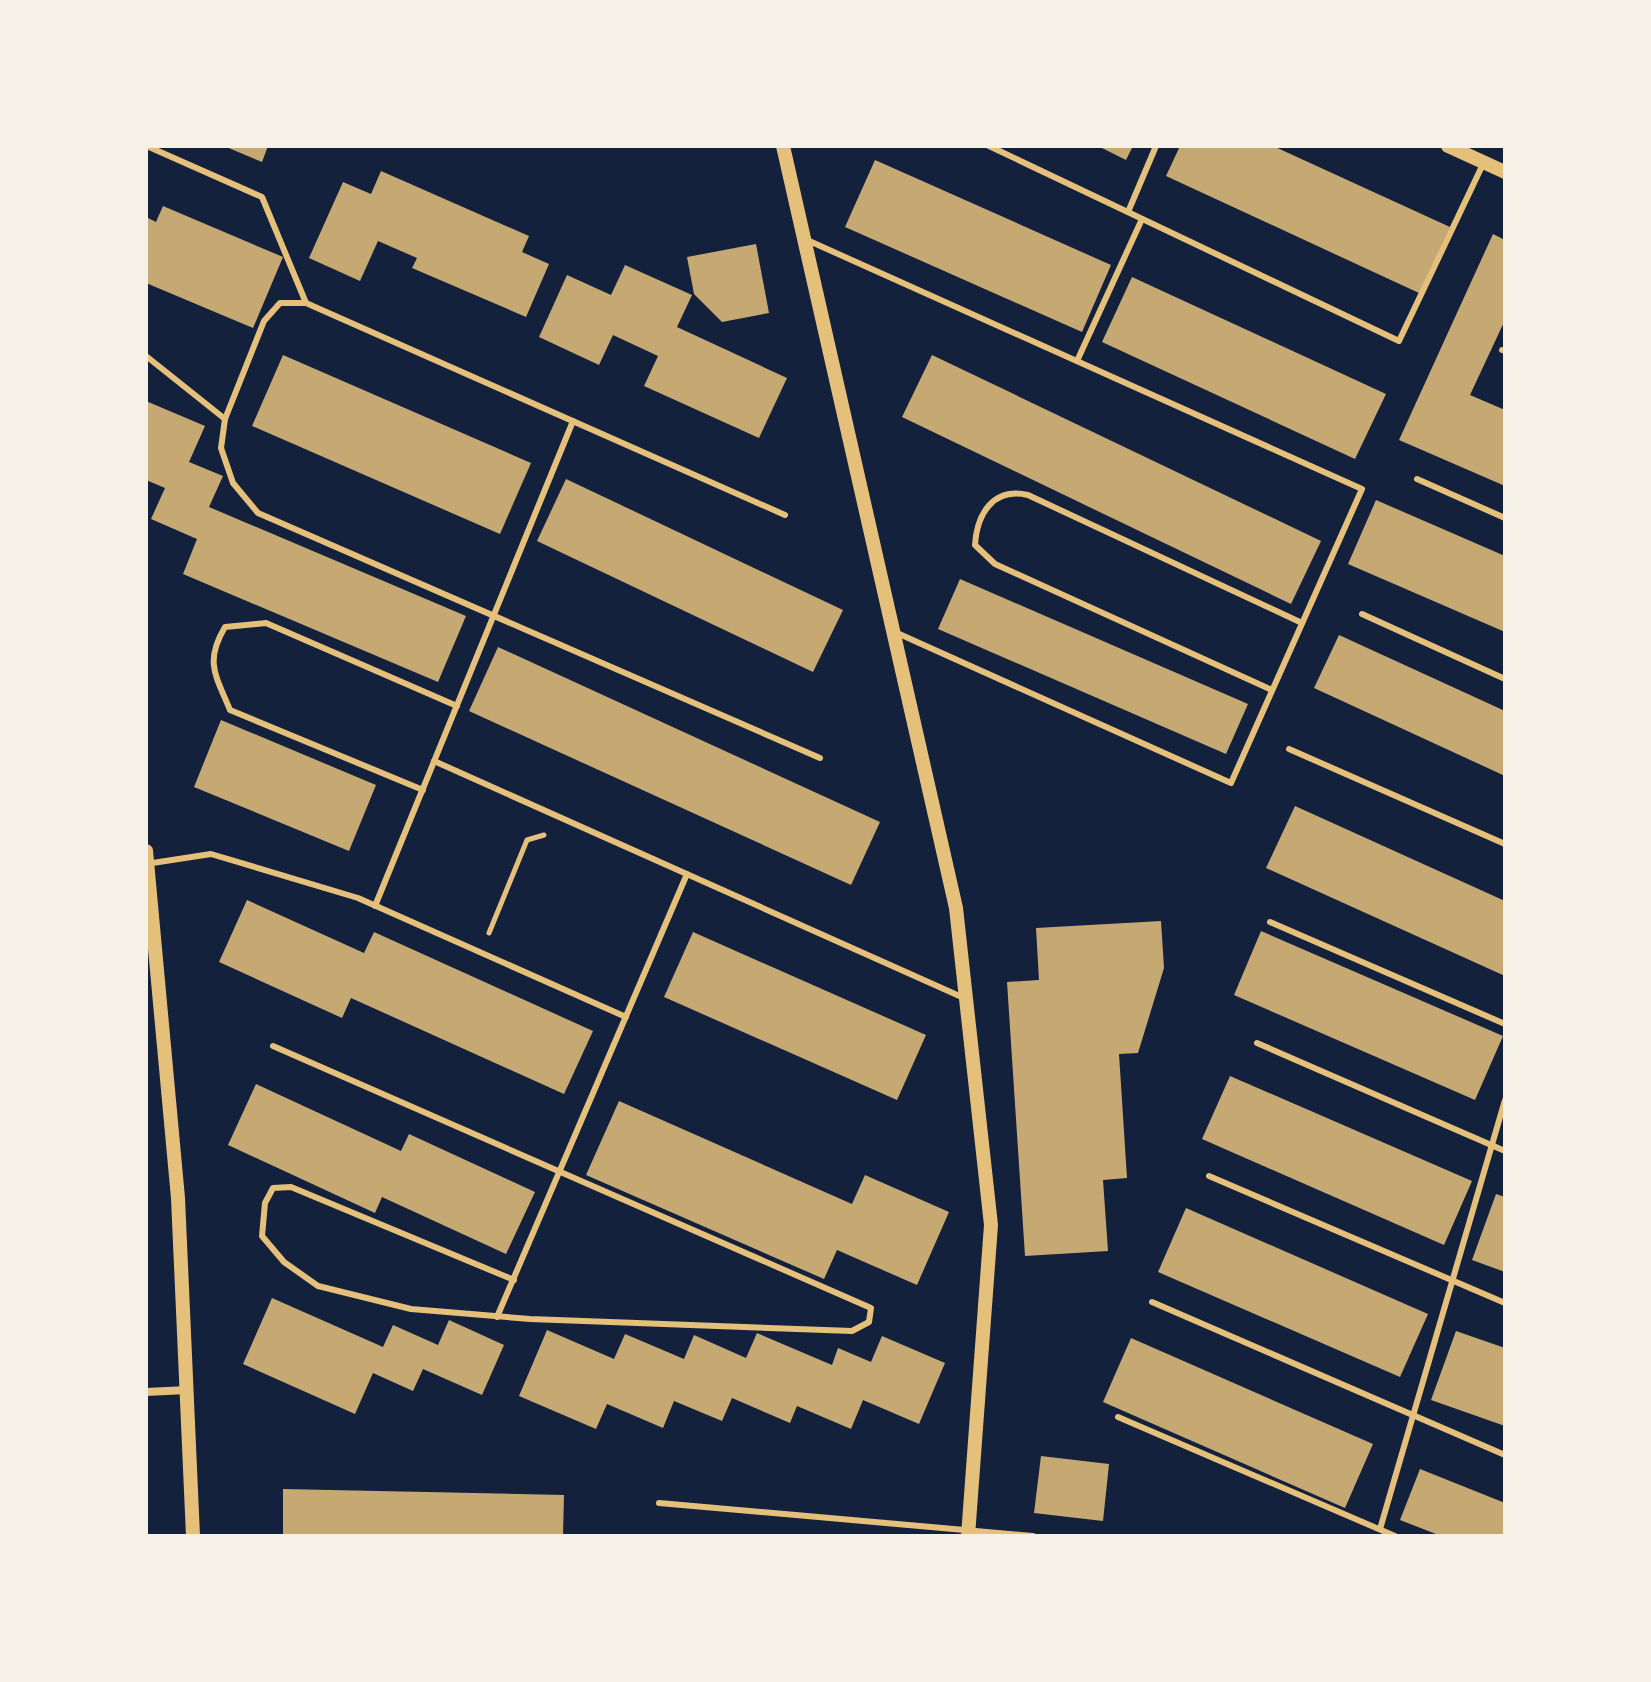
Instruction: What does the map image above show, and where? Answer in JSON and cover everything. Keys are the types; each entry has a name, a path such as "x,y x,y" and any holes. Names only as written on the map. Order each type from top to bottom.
{"street":[{"path":"783,146 956,908 991,1225 968,1533"},
{"path":"1450,146 1505,172"},
{"path":"146,860 178,1198 193,1536"},
{"path":"146,1392 187,1390"}],"lane":[{"path":"989,146 1399,341 1484,162"},
{"path":"1128,212 1156,146"},
{"path":"149,147 262,197 306,303"},
{"path":"1077,361 1142,219"},
{"path":"804,238 1362,489 1231,783 893,631"},
{"path":"785,515 306,303 280,303 264,321 225,419 221,448 233,483 258,513 820,758"},
{"path":"146,356 225,419"},
{"path":"375,906 573,421"},
{"path":"1417,479 1505,518"},
{"path":"1272,690 995,564 975,545 976,526 984,511 997,500 1014,492 1028,495 1302,623"},
{"path":"1362,614 1505,679"},
{"path":"423,790 230,710 213,670 214,645 225,627 266,623 457,706"},
{"path":"1289,749 1505,844"},
{"path":"434,761 967,999"},
{"path":"146,860 211,854 358,898 626,1017"},
{"path":"497,1317 687,874"},
{"path":"1270,922 1505,1024"},
{"path":"1257,1043 1505,1151"},
{"path":"273,1046 871,1308 869,1322 852,1331 497,1317 411,1309 318,1286 284,1262 262,1236 265,1203 273,1188 291,1187 514,1280"},
{"path":"1380,1529 1505,1100"},
{"path":"1209,1176 1505,1303"},
{"path":"1152,1302 1505,1455"},
{"path":"1118,1417 1395,1536"},
{"path":"659,1503 968,1533 1033,1536"}],"path":[{"path":"482,952 527,840 577,825"}],"building":[{"path":"224,146 268,146 262,162"},
{"path":"1098,146 1133,146 1126,160"},
{"path":"1180,146 1273,146 1450,227 1419,293 1166,176"},
{"path":"875,160 1111,265 1082,332 845,227"},
{"path":"381,171 529,236 522,252 549,264 526,317 412,268 417,258 378,241 360,281 309,258 343,182 371,194"},
{"path":"163,206 283,257 253,328 146,283 146,217 156,222"},
{"path":"1493,234 1505,240 1505,320 1470,395 1505,410 1505,486 1399,440"},
{"path":"756,244 769,313 722,322 694,294 687,257"},
{"path":"625,265 692,295 677,327 787,378 759,438 644,386 658,356 613,335 599,365 539,337 567,275 611,295"},
{"path":"1132,277 1386,394 1355,459 1102,342"},
{"path":"283,355 531,463 500,534 252,426"},
{"path":"932,355 1321,541 1291,604 902,417"},
{"path":"146,401 205,426 189,462 223,476 209,507 466,616 438,682 183,574 197,539 151,519 165,488 146,480"},
{"path":"566,479 843,610 813,672 537,541"},
{"path":"1376,500 1505,556 1505,632 1348,564"},
{"path":"960,579 1248,704 1226,754 938,629"},
{"path":"1339,635 1505,711 1505,776 1314,688"},
{"path":"498,647 880,822 851,885 469,711"},
{"path":"221,720 376,785 349,851 194,787"},
{"path":"1295,806 1505,901 1505,976 1266,868"},
{"path":"247,900 364,953 374,932 593,1031 564,1094 351,998 342,1018 219,962"},
{"path":"1161,921 1164,968 1138,1053 1119,1054 1127,1178 1103,1180 1108,1251 1025,1256 1007,982 1039,980 1036,928"},
{"path":"1261,931 1503,1036 1475,1100 1234,995"},
{"path":"693,932 926,1035 897,1100 664,997"},
{"path":"1230,1076 1472,1181 1444,1245 1202,1139"},
{"path":"256,1084 401,1151 409,1134 535,1192 506,1254 382,1197 375,1213 228,1145"},
{"path":"619,1101 852,1204 865,1175 949,1212 917,1285 837,1250 824,1279 586,1175"},
{"path":"1496,1194 1505,1197 1505,1272 1472,1260"},
{"path":"1186,1208 1428,1314 1400,1377 1158,1272"},
{"path":"272,1298 383,1347 393,1325 438,1345 449,1320 504,1345 482,1395 423,1369 413,1391 373,1373 355,1414 243,1364"},
{"path":"547,1330 614,1359 625,1334 684,1359 694,1335 746,1358 757,1333 832,1365 838,1348 871,1362 882,1336 945,1363 919,1424 863,1400 851,1429 797,1406 790,1423 732,1398 722,1421 674,1401 663,1428 607,1404 596,1429 519,1396"},
{"path":"1456,1331 1505,1348 1505,1426 1431,1400"},
{"path":"1131,1338 1373,1444 1345,1508 1103,1402"},
{"path":"1041,1456 1109,1464 1103,1521 1034,1513"},
{"path":"1420,1469 1505,1503 1505,1536 1441,1536 1400,1520"},
{"path":"283,1489 564,1495 563,1536 283,1536"}]}
